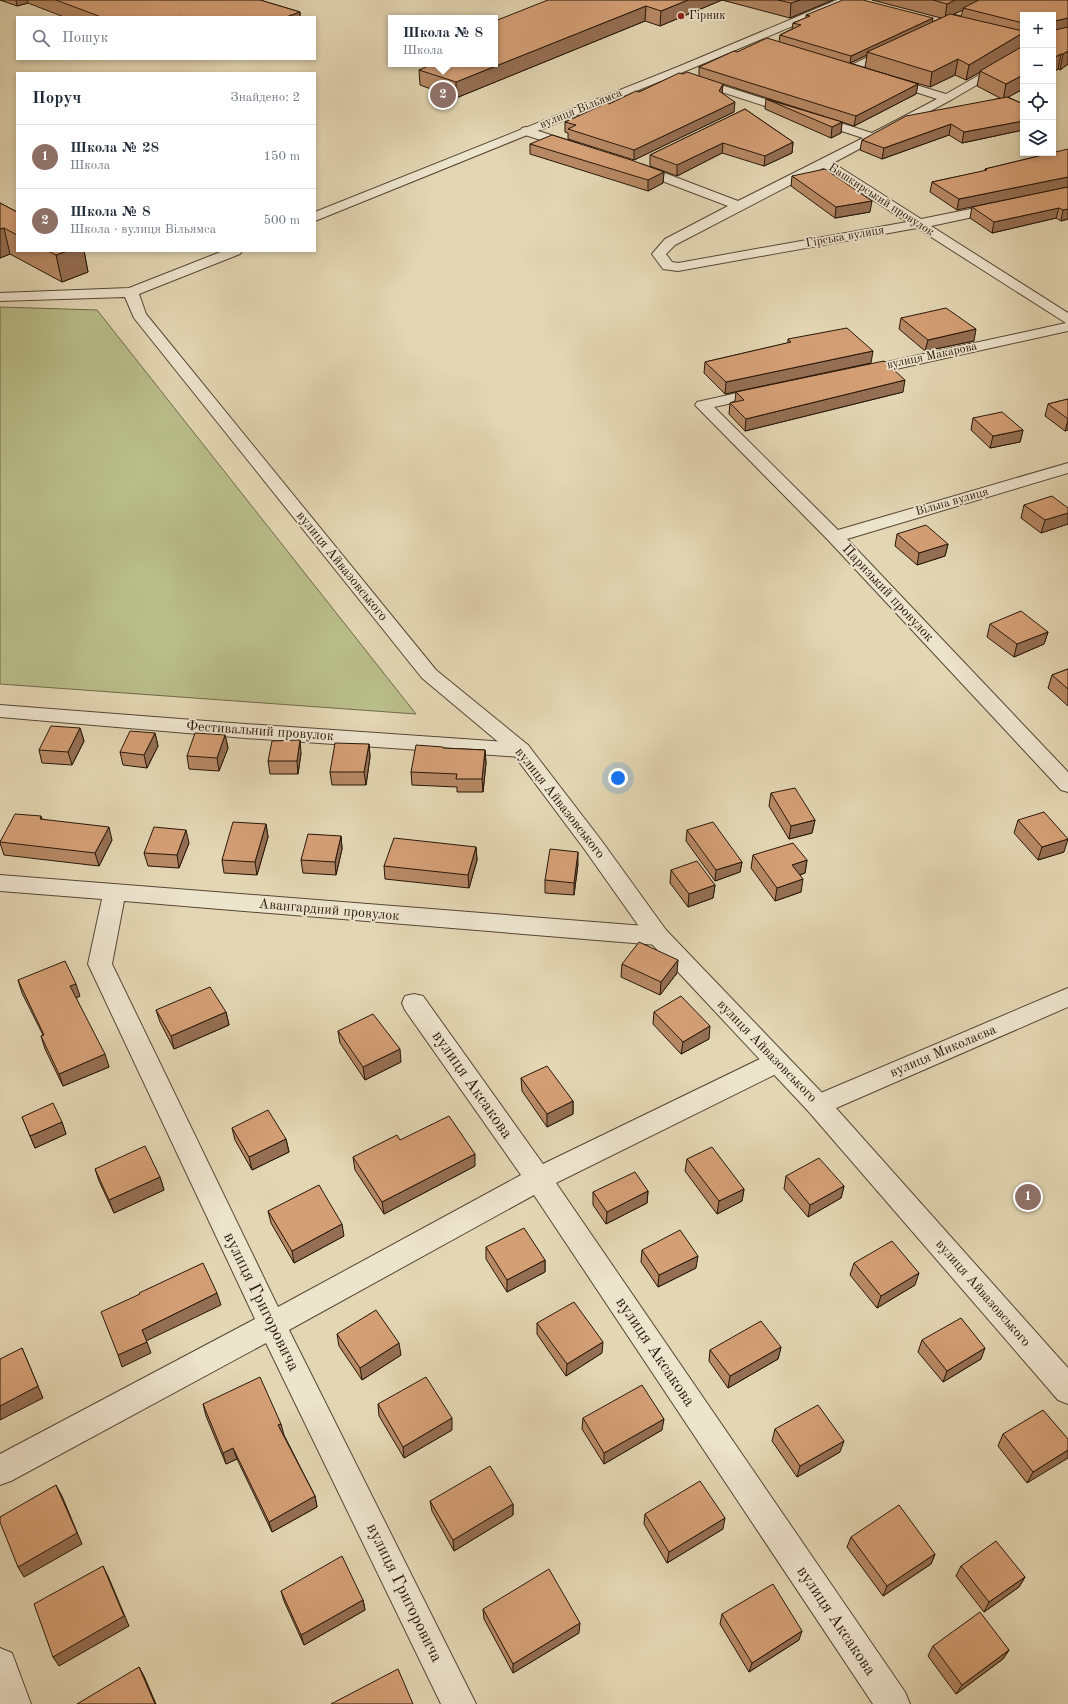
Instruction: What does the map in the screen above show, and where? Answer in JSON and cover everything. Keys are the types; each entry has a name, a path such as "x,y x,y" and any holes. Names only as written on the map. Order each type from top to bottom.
{"street":[{"name":"вулиця Вільямса","path":"316,218 526,131 672,73 846,0"},
{"path":"752,39 767,44"},
{"path":"866,73 847,68 901,44"},
{"path":"824,163 947,98 1020,55"},
{"path":"672,73 873,137"},
{"path":"880,78 947,98"},
{"path":"751,110 764,103"},
{"path":"526,131 584,150"},
{"path":"648,159 631,165 738,206"},
{"name":"Башкирський провулок","path":"668,266 659,254 670,242 824,163 1068,319"},
{"name":"Гірська вулиця","path":"668,266 678,267 919,224 1016,204"},
{"path":"0,297 130,292 232,252"},
{"name":"вулиця Айвазовського","path":"130,292 139,315 429,674 521,750 593,845 658,936 818,1105 1068,1390"},
{"name":"вулиця Макарова","path":"843,375 1068,327"},
{"name":"Паризький провулок","path":"780,389 703,405 835,537 1068,785"},
{"name":"Вільна вулиця","path":"835,537 1068,468"},
{"name":"Фестивальний провулок","path":"0,710 245,731 521,750"},
{"name":"Авангардний провулок","path":"0,883 658,936"},
{"name":"вулиця Григоровича","path":"115,892 100,964 272,1325 459,1704"},
{"name":"вулиця Миколаєва","path":"818,1105 1068,997"},
{"name":"вулиця Аксакова","path":"414,1003 538,1179 893,1704"},
{"path":"0,1470 272,1325 538,1179 777,1062"},
{"path":"0,1665 14,1704"}],"green space":[{"path":"0,307 97,310 416,714 0,684"}],"building":[{"path":"56,0 260,0 300,12 289,16 98,16"},
{"path":"548,0 688,0 661,11 646,6 498,65 498,20"},
{"path":"778,0 800,0 791,3"},
{"path":"843,0 863,0 933,18 851,56 780,35 801,25 793,23 810,16 806,15"},
{"path":"933,0 955,0 947,4"},
{"path":"979,0 1068,0 1068,18 1056,21 1056,12 1020,12 1020,22 963,8"},
{"path":"950,14 1020,30 1020,35 969,65 958,59 932,72 867,52"},
{"path":"1068,27 1068,51 1056,56 1056,30"},
{"path":"767,38 918,84 856,116 699,67"},
{"path":"1020,48 1020,77 1006,84 980,71"},
{"path":"426,67 494,67 456,82 419,70"},
{"path":"687,72 723,84 719,91 735,102 634,150 568,129 576,125 565,122 636,91 639,92 679,73 683,74"},
{"path":"1007,97 1020,103 1020,122 964,132 951,124 884,148 862,140 906,116"},
{"path":"766,99 842,122 832,127"},
{"path":"745,109 793,142 765,156 723,143 677,165 650,155"},
{"path":"552,135 664,172 648,180 530,144"},
{"path":"1068,149 1068,177 959,199 932,182 987,170 985,169 1039,156 1056,156 1056,152"},
{"path":"825,169 872,201 836,207 792,176"},
{"path":"1068,187 1068,209 1063,210 1059,208 994,222 972,207"},
{"path":"0,203 16,211 16,234 4,228 0,229"},
{"path":"50,252 64,252 56,255"},
{"path":"946,308 976,329 928,340 901,318"},
{"path":"847,328 873,351 726,382 705,362 791,342 788,339"},
{"path":"884,361 905,380 746,419 730,403 744,400 736,392"},
{"path":"1068,399 1068,419 1048,404"},
{"path":"1002,412 1023,430 993,436 973,418"},
{"path":"1052,496 1068,508 1068,513 1045,520 1024,505"},
{"path":"926,525 948,544 919,553 897,534"},
{"path":"1021,611 1048,632 1017,644 990,624"},
{"path":"1068,669 1068,689 1052,675"},
{"path":"51,726 80,728 68,752 39,750"},
{"path":"130,731 155,733 144,755 120,752"},
{"path":"195,733 225,735 217,758 187,756"},
{"path":"300,740 297,761 268,761 272,741"},
{"path":"335,743 369,744 364,772 330,772"},
{"path":"416,745 485,750 482,779 456,779 457,774 411,772"},
{"path":"795,788 815,820 791,826 771,793"},
{"path":"1044,812 1068,839 1042,847 1018,820"},
{"path":"15,814 41,816 40,819 109,827 95,853 0,842"},
{"path":"233,822 266,824 255,862 222,860"},
{"path":"713,822 742,862 716,870 687,830"},
{"path":"154,827 186,830 177,855 144,853"},
{"path":"308,834 341,836 335,862 301,860"},
{"path":"394,838 476,847 468,875 384,866"},
{"path":"793,843 807,860 792,865 803,879 777,888 753,855"},
{"path":"550,849 578,852 574,883 545,880"},
{"path":"697,861 715,885 689,894 671,870"},
{"path":"639,942 678,960 661,982 622,964"},
{"path":"65,961 76,984 70,986 105,1054 59,1074 41,1036 44,1035 18,980"},
{"path":"210,987 226,1012 171,1036 156,1010"},
{"path":"681,996 710,1026 683,1042 654,1012"},
{"path":"373,1014 400,1049 363,1067 338,1031"},
{"path":"547,1066 573,1101 547,1114 521,1078"},
{"path":"53,1103 62,1122 30,1136 22,1117"},
{"path":"268,1110 286,1139 249,1157 232,1128"},
{"path":"449,1116 475,1154 382,1202 353,1157 397,1135 400,1140"},
{"path":"145,1146 160,1177 109,1200 95,1169"},
{"path":"712,1147 744,1189 719,1201 687,1159"},
{"path":"819,1158 844,1186 810,1205 786,1176"},
{"path":"635,1172 648,1191 607,1212 593,1192"},
{"path":"319,1185 342,1224 292,1251 268,1211"},
{"path":"524,1228 545,1260 507,1280 486,1247"},
{"path":"680,1230 698,1256 659,1275 642,1250"},
{"path":"892,1241 919,1273 881,1296 854,1263"},
{"path":"203,1263 217,1293 142,1330 147,1342 118,1355 101,1312"},
{"path":"574,1302 603,1342 567,1364 537,1323"},
{"path":"376,1310 399,1343 360,1368 337,1334"},
{"path":"961,1318 985,1348 947,1371 922,1340"},
{"path":"761,1321 781,1347 730,1376 710,1350"},
{"path":"22,1348 38,1386 0,1406 0,1359"},
{"path":"260,1377 281,1424 278,1425 315,1496 269,1522 233,1448 223,1453 203,1404"},
{"path":"426,1377 452,1418 403,1447 378,1404"},
{"path":"642,1385 664,1419 604,1453 583,1418"},
{"path":"818,1405 844,1441 800,1466 775,1429"},
{"path":"1043,1410 1068,1439 1068,1450 1033,1472 1003,1434"},
{"path":"490,1466 513,1504 453,1540 430,1501"},
{"path":"700,1481 725,1518 669,1552 645,1514"},
{"path":"56,1485 77,1533 18,1567 0,1522 0,1517"},
{"path":"899,1505 935,1554 887,1586 851,1537"},
{"path":"996,1541 1025,1577 989,1602 961,1566"},
{"path":"342,1556 363,1600 301,1635 281,1591"},
{"path":"103,1566 124,1616 53,1657 34,1604"},
{"path":"549,1569 580,1623 513,1664 483,1609"},
{"path":"773,1584 802,1631 752,1663 722,1614"},
{"path":"980,1612 1009,1650 962,1685 933,1646"},
{"path":"139,1667 155,1704 77,1704"},
{"path":"398,1669 413,1704 331,1704"}],"place":[{"name":"Гірник","path":"681,16"},
{"name":"Школа № 8","path":"443,95"},
{"name":"Школа № 28","path":"1028,1197"}]}
